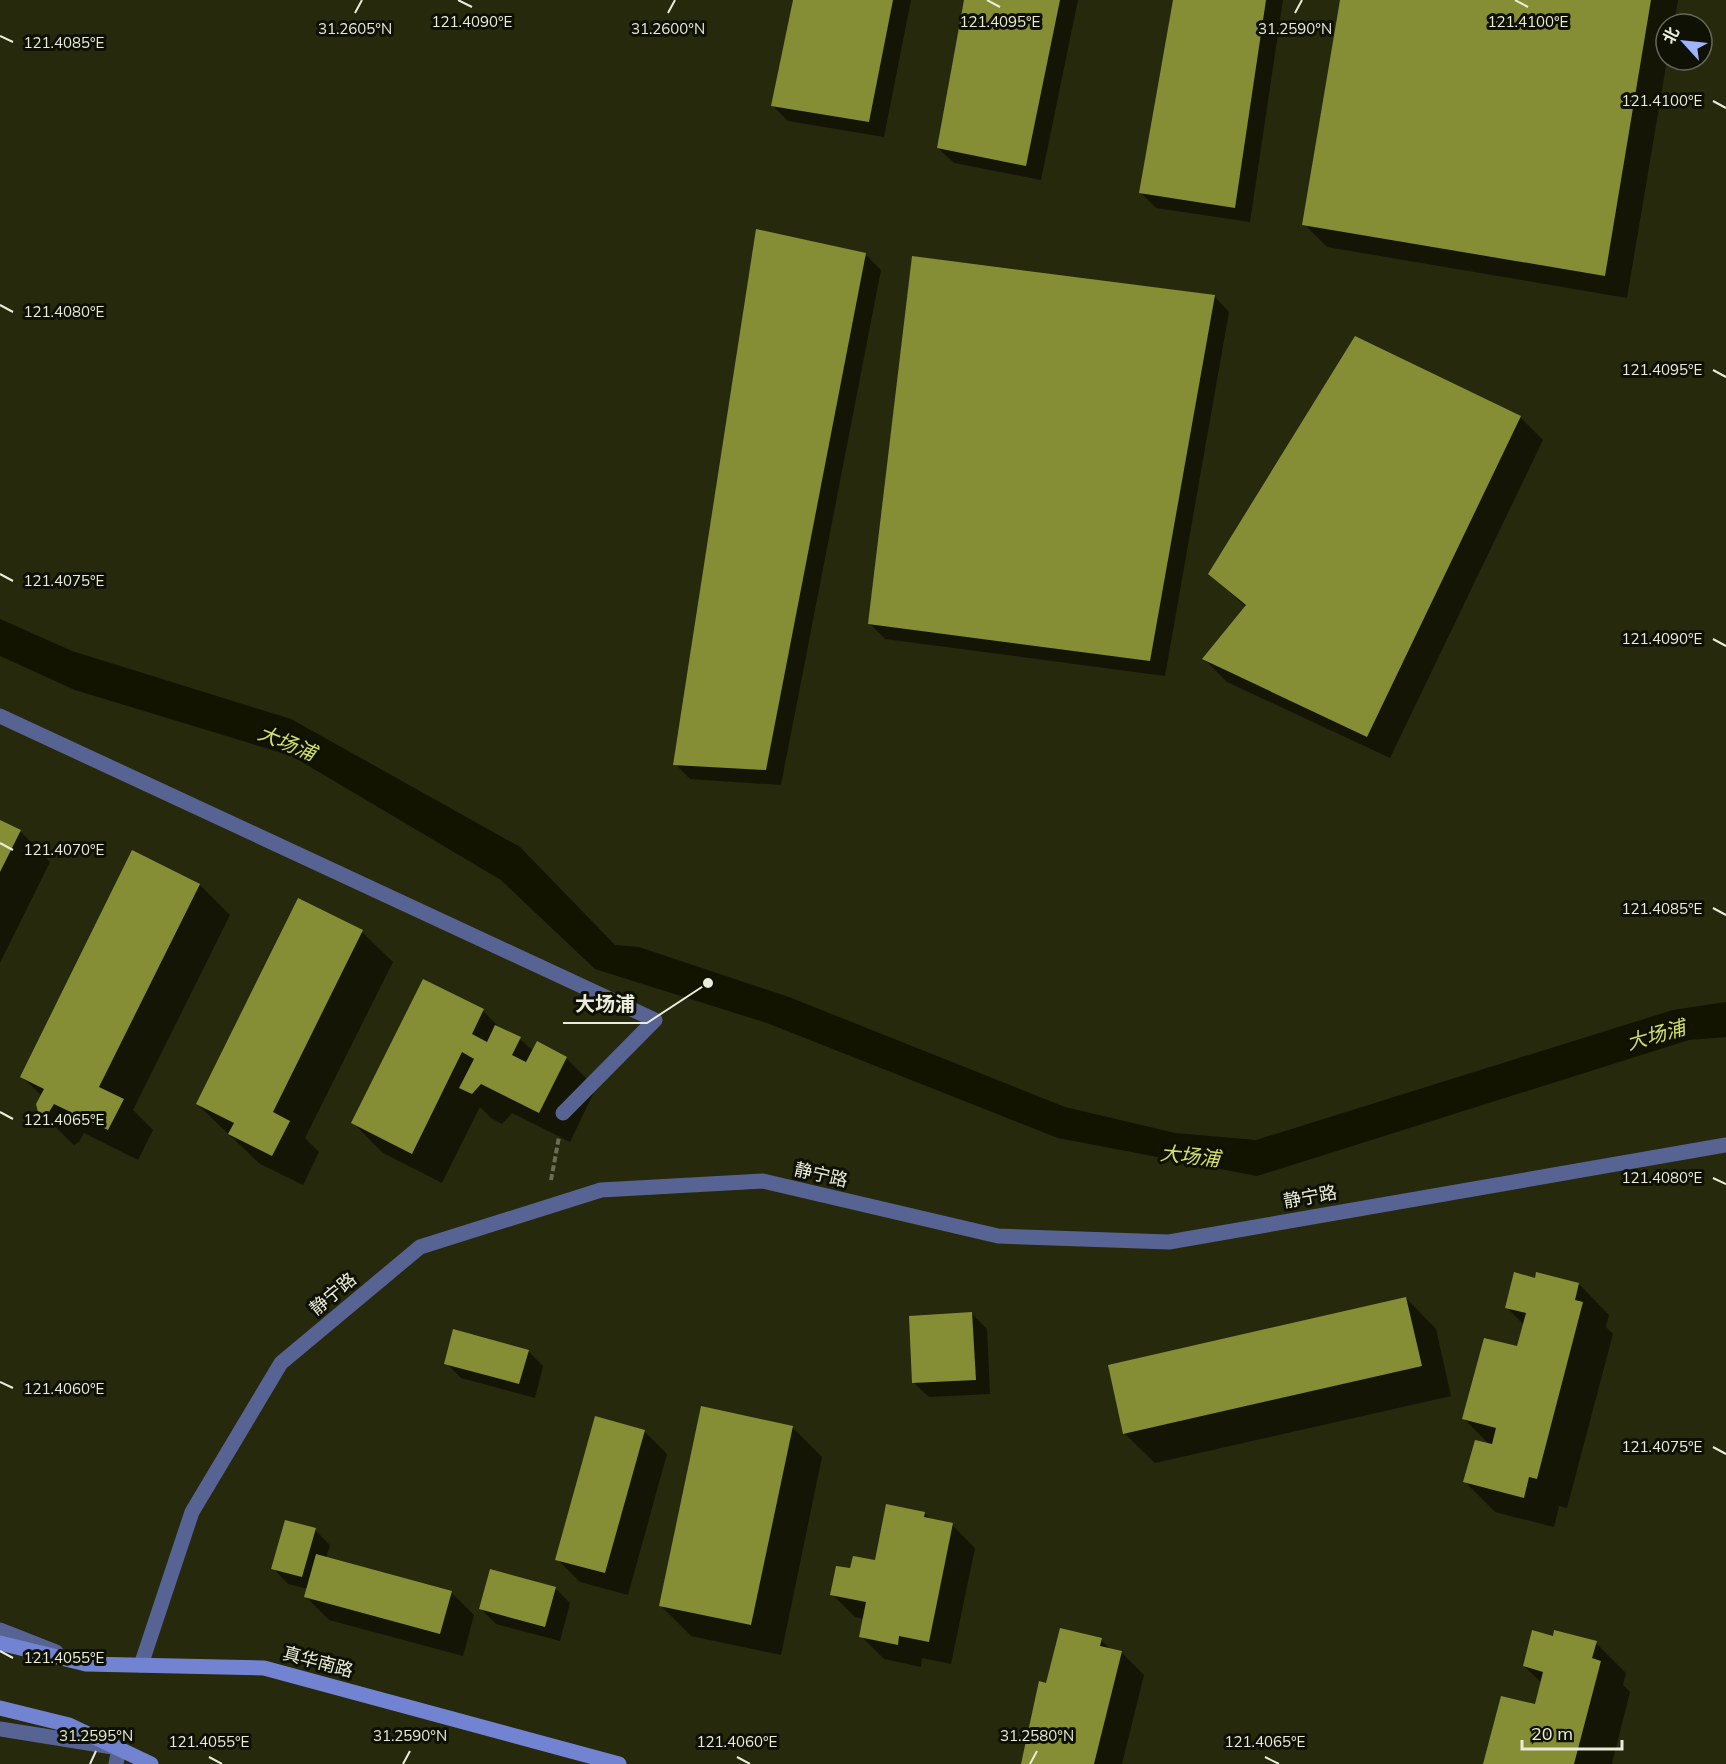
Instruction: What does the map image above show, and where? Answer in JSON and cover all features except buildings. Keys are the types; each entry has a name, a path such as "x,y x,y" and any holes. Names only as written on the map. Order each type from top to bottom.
{"main road":[{"name":"真华南路","path":"0,1643 86,1664 264,1668 619,1764"},
{"path":"0,1708 69,1725 151,1764"}],"street":[{"path":"0,716 655,1020 563,1113"},
{"name":"静宁路","path":"141,1665 192,1512 281,1363 420,1247 601,1190 763,1181 998,1236 1169,1242 1726,1145"},
{"path":"0,1630 86,1664"},
{"path":"0,1729 118,1748 116,1764"}],"path":[{"path":"546,1207 563,1113"}],"water":[{"path":"0,619 72,651 291,719 520,847 615,945 639,947 789,997 1065,1107 1175,1133 1256,1140 1673,1010 1726,1002 1726,1037 1689,1040 1257,1176 1058,1138 767,1023 595,969 501,880 292,756 75,690 0,656"}],"place":[{"name":"大场浦","path":"708,983"}]}
